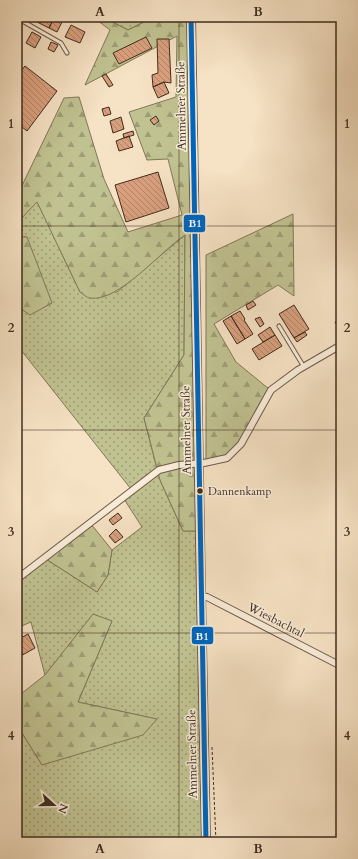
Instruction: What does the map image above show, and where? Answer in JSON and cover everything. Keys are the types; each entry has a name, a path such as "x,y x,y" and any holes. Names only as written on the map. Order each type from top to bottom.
{"street":[{"name":"Ammelner Straße","path":"191,17 200,596 206,842"},
{"path":"17,579 159,470 179,465 227,458 241,444 271,390 304,367 341,345"},
{"name":"Wiesbachtal","path":"200,596 207,597 341,666"}],"lane":[{"path":"17,18 61,43 67,53"},
{"path":"279,326 304,367"}],"green space":[{"path":"93,17 103,17 128,30 154,17 187,17 198,531 183,531 160,480 144,418 184,355 185,235 126,284 101,297 90,298 86,297 80,292 37,202 17,223 17,196 64,98 79,97 104,179 128,232 182,215 168,159 147,160 129,112 176,97 177,36 85,85 110,30"},
{"path":"103,17 154,17 128,30"},
{"path":"37,201 80,292 117,292 185,235 184,355 144,418 157,469 131,489 17,345 17,306 30,314 27,237 17,237 17,223"},
{"path":"293,214 294,296 278,285 214,324 236,362 269,389 240,443 226,458 206,463 206,255"},
{"path":"17,237 27,237 52,303 30,315 17,306"},
{"path":"158,472 160,480 183,531 198,531 207,842 17,842 17,725 42,765 156,719 78,702 112,621 93,615 45,675 31,622 17,628 17,581 46,559 97,592 108,575 112,550 142,527 124,499"},
{"path":"91,524 112,550 108,575 97,592 46,559"},
{"path":"93,614 112,621 78,702 157,719 143,735 42,765 17,725 17,697 45,675"}],"building":[{"path":"39,17 54,18 49,28 37,22"},
{"path":"54,18 62,22 57,32 49,28"},
{"path":"71,25 85,32 80,43 65,37"},
{"path":"32,32 41,37 35,48 26,43"},
{"path":"146,37 152,48 119,64 113,53"},
{"path":"157,39 169,39 171,83 164,82 153,87 152,75 158,73"},
{"path":"51,42 58,45 54,52 48,49"},
{"path":"25,66 57,91 27,131 17,123 17,76"},
{"path":"106,74 113,85 109,87 102,76"},
{"path":"164,82 169,93 158,98 153,87"},
{"path":"109,107 111,114 104,116 102,109"},
{"path":"156,116 159,121 154,125 150,120"},
{"path":"121,117 124,129 113,133 110,121"},
{"path":"133,131 134,135 124,138 123,134"},
{"path":"129,136 133,147 119,151 116,141"},
{"path":"158,172 169,208 126,222 115,185"},
{"path":"253,301 256,305 248,310 246,305"},
{"path":"294,305 309,329 294,338 279,314"},
{"path":"240,311 253,334 245,339 231,316"},
{"path":"231,316 245,339 237,344 223,321"},
{"path":"260,317 264,324 260,327 255,319"},
{"path":"341,319 341,327 339,329 335,322"},
{"path":"270,327 275,335 263,342 258,335"},
{"path":"305,332 307,335 297,342 294,338"},
{"path":"275,335 282,346 259,360 252,349"},
{"path":"118,513 122,518 113,525 109,520"},
{"path":"116,529 123,537 115,543 109,536"},
{"path":"28,634 35,648 17,658 17,640"}],"transit line":[{"name":"B1","path":"191,17 206,842"}],"place":[{"name":"Dannenkamp","path":"200,491"}]}
